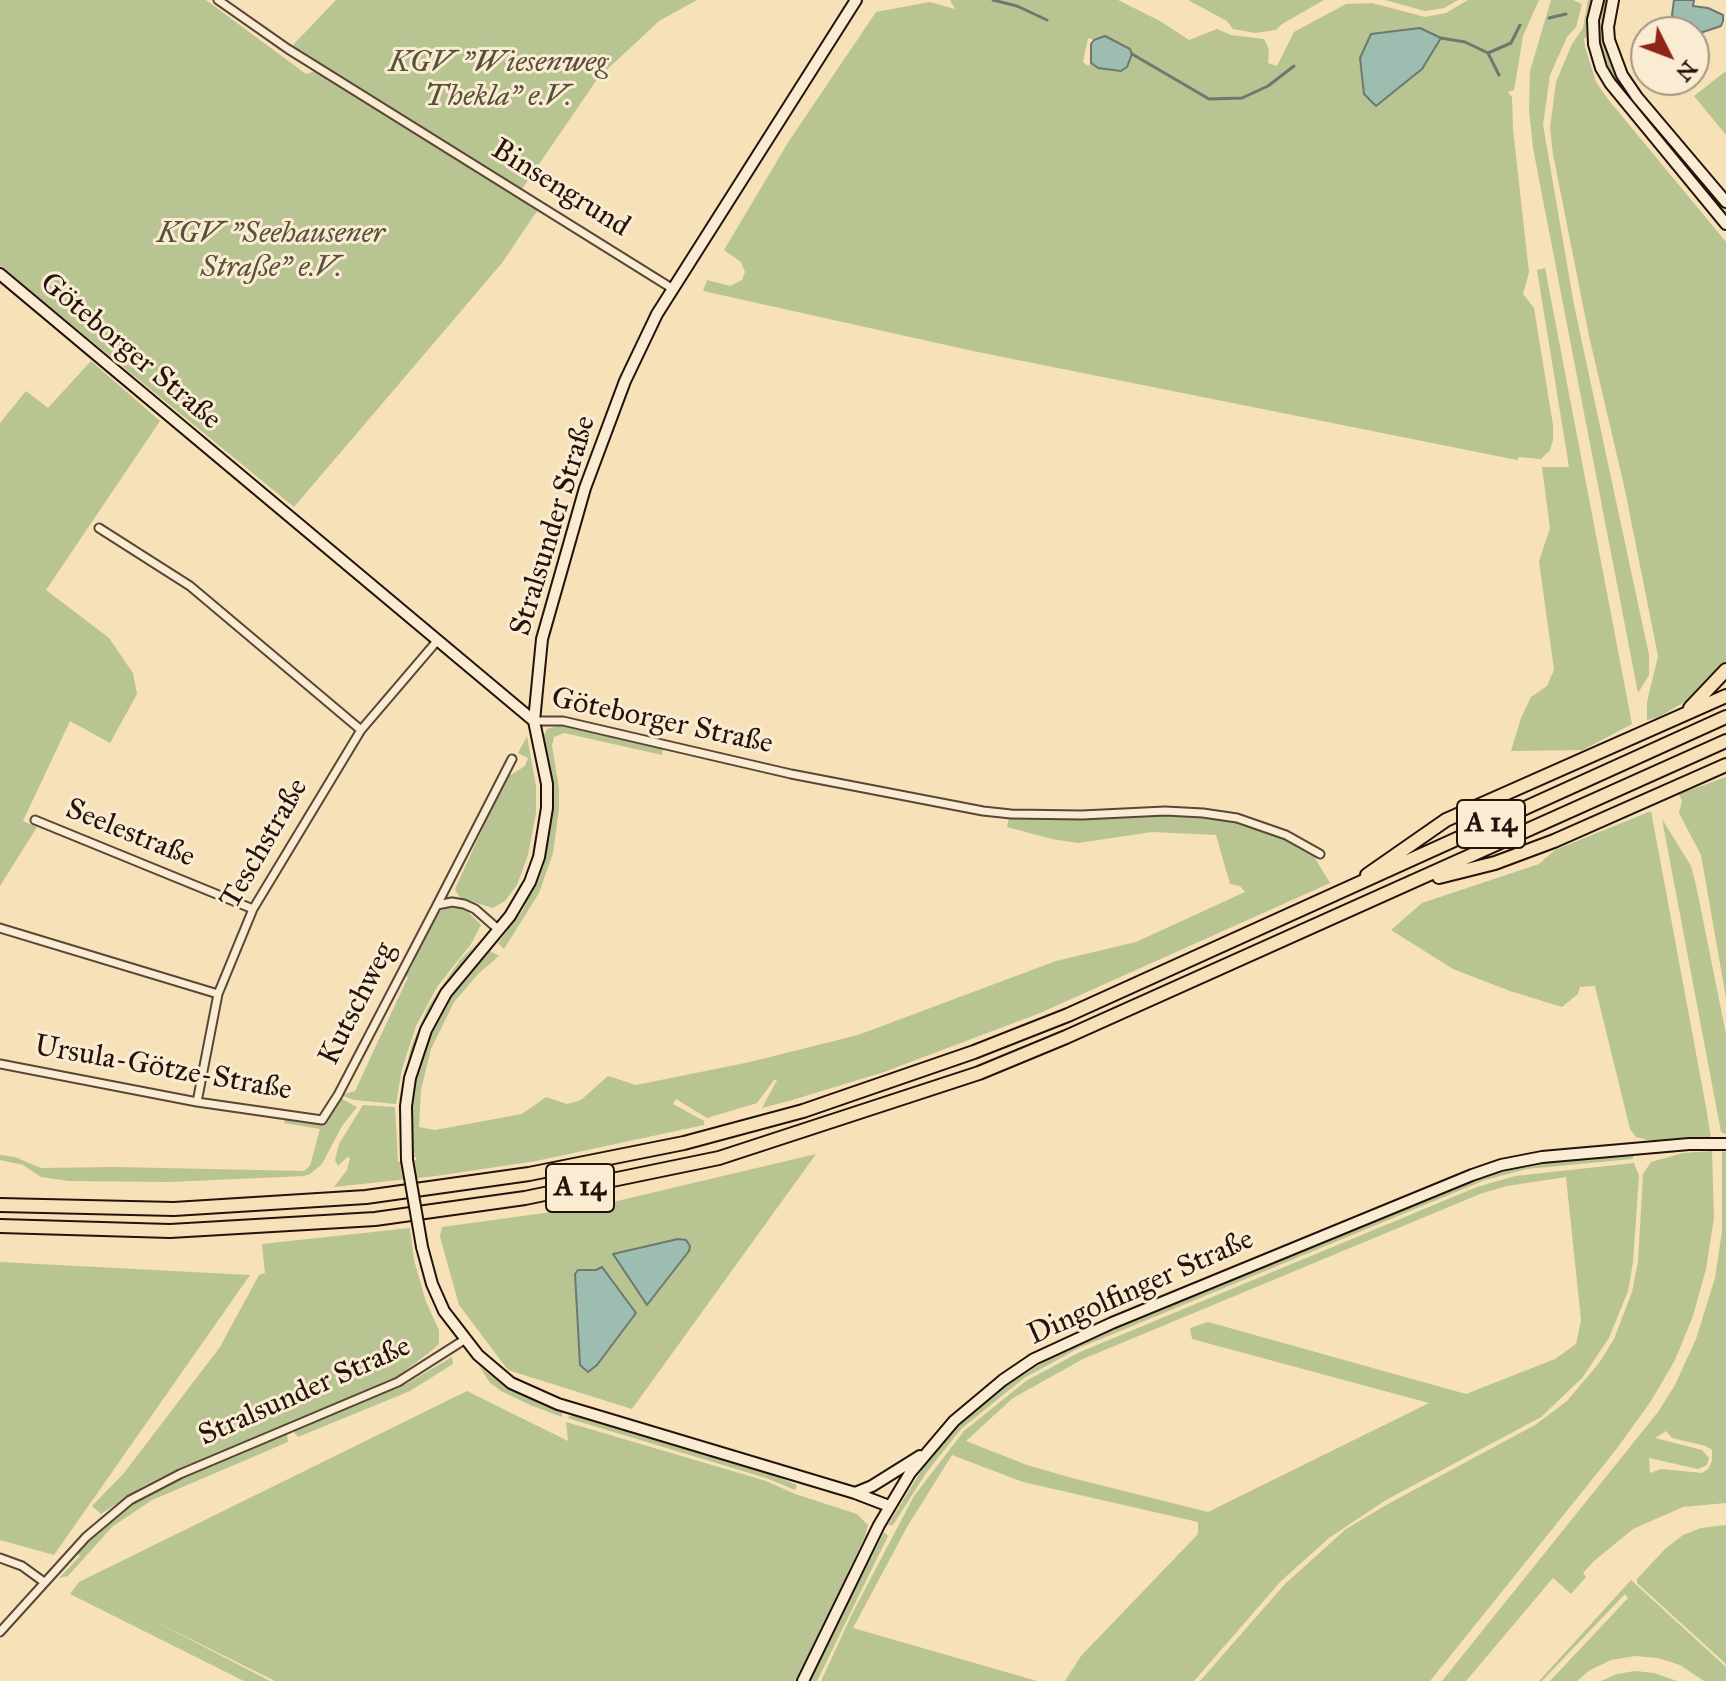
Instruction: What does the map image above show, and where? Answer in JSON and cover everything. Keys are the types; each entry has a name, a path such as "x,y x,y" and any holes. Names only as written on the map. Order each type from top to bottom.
{"highway":[{"path":"1676,719 1698,701 1726,670"},
{"path":"1349,889 1446,820 1726,696"},
{"name":"A 14","path":"0,1205 174,1209 366,1197 529,1174 684,1143 803,1111 974,1052 1116,994 1726,717"},
{"name":"A 14","path":"0,1226 170,1231 375,1219 525,1198 719,1158 979,1073 1093,1025 1726,741"},
{"path":"1409,884 1513,857 1726,765"},
{"path":"1688,782 1726,772"}],"street":[{"name":"Binsengrund","path":"218,0 288,49 673,289"},
{"name":"Stralsunder Straße","path":"0,1632 100,1523 145,1491 398,1382 464,1340 444,1311 432,1284 422,1247 407,1160 406,1106 419,1048 446,993 499,930 530,882 545,830 547,784 534,721 542,639 585,488 635,358 673,289 856,0"},
{"path":"1598,0 1593,20 1594,44 1601,68 1726,224"},
{"path":"1613,0 1609,40 1622,75 1726,202"},
{"name":"Göteborger Straße","path":"0,274 534,721 563,721 791,774 983,811 1082,815 1165,811 1237,818 1286,835 1320,854"},
{"path":"99,528 190,586 361,730"},
{"name":"Teschstraße","path":"197,1102 218,994 253,909 361,730 437,641"},
{"name":"Kutschweg","path":"317,1121 327,1115 512,759"},
{"name":"Seelestraße","path":"35,820 253,909"},
{"path":"437,905 452,902 464,904 475,909 499,930"},
{"path":"0,928 218,994"},
{"name":"Ursula-Götze-Straße","path":"0,1064 197,1102 317,1121"},
{"name":"Dingolfinger Straße","path":"803,1681 889,1506 925,1453 975,1402 1003,1380 1056,1348 1501,1165 1542,1157 1689,1144 1726,1144"},
{"path":"464,1340 500,1375 534,1395 889,1506"},
{"path":"855,1493 925,1453"},
{"path":"0,1558 22,1566 44,1582"}],"green space":[{"name":"KGV \"Seehausener Straße\" e.V.","path":"0,0 206,0 306,74 321,69 293,45 336,0 697,0 659,21 598,78 522,189 360,92 539,208 502,263 294,507 0,266"},
{"path":"950,0 1118,0 1189,40 1217,29 1231,35 1264,39 1269,50 1268,63 1277,66 1294,32 1346,4 1372,3 1425,17 1446,13 1468,0 1539,0 1523,36 1514,90 1508,92 1512,97 1529,272 1523,294 1534,308 1553,425 1550,450 1541,459 1519,457 1517,460 973,351 703,291 707,280 730,286 742,280 745,272 741,262 724,250 789,141 876,12 930,2 955,9","holes":["1420,28 1441,39 1364,94 1360,58 1370,35","1105,36 1131,54 1127,67 1098,68 1083,62 1088,38 1094,40"]},
{"path":"1188,0 1324,0 1276,30 1255,33 1233,29 1227,21"},
{"path":"1385,0 1458,0 1444,8 1425,11"},
{"path":"1551,0 1573,0 1582,4 1576,27 1567,37 1550,75 1543,125 1574,305 1649,655 1649,675 1638,693 1533,148 1529,110 1530,71"},
{"path":"1588,0 1593,0 1589,37 1584,38 1596,82 1726,242 1726,661 1691,698 1659,717 1647,720 1647,702 1658,656 1625,490 1589,336 1550,128 1556,82 1572,44 1583,28"},
{"path":"1603,0 1607,0 1603,38 1613,72 1726,211 1726,216 1610,74 1599,38"},
{"path":"1726,71 1726,135 1694,96 1710,96 1710,84"},
{"path":"1545,268 1632,724 1583,750 1511,751 1531,697 1547,686 1554,670 1539,561 1550,528 1542,467 1569,467 1537,270"},
{"path":"91,361 160,421 46,590 109,638 133,673 137,694 110,743 70,721 23,821 37,827 0,886 0,423 26,391 48,408"},
{"path":"561,725 663,747 662,755 564,733 554,737 552,746 559,808 553,853 539,893 504,949 498,943 523,910 546,852 553,789 544,735 547,729"},
{"path":"527,736 536,786 536,813 528,855 517,885 505,901 493,908 460,898 455,889 498,795 509,776 525,766 528,758 518,753"},
{"path":"1726,777 1726,998 1701,855 1679,813 1682,801 1679,794"},
{"path":"1651,811 1711,1138 1652,1141 1636,1137 1630,1129 1595,986 1580,987 1578,994 1562,1007 1453,969 1391,930 1422,903 1539,864 1555,850"},
{"path":"1203,815 1236,821 1277,835 1313,855 1330,883 1040,1013 884,1072 789,1101 762,1108 777,1080 774,1080 757,1103 707,1118 676,1099 673,1104 704,1121 704,1125 536,1161 334,1187 347,1170 350,1158 347,1157 338,1166 335,1160 339,1144 363,1105 395,1107 398,1162 416,1160 412,1157 411,1109 423,1049 451,994 490,951 499,956 479,973 454,1002 431,1049 421,1090 419,1127 435,1130 522,1114 546,1097 567,1104 581,1100 608,1076 636,1085 750,1062 858,1035 1056,961 1136,942 1245,892 1240,886 1230,884 1216,835 1152,832 1078,843 1007,827 1009,818 1082,819"},
{"path":"1662,819 1691,866 1696,885 1726,1034 1726,1134 1721,1132"},
{"path":"452,907 465,909 481,925 471,944 437,987 416,1026 402,1069 396,1104 354,1100 341,1095 355,1091 408,977 402,975 410,970 433,919 441,910"},
{"path":"477,943 441,991 421,1027 399,1100 411,1047 428,1007 460,960"},
{"path":"340,1098 357,1107 342,1126 322,1164 304,1176 169,1182 69,1181 41,1177 23,1165 0,1160 0,1155 15,1157 41,1168 304,1171 310,1166 320,1129 284,1123 285,1120 322,1124 330,1117"},
{"path":"1712,1151 1714,1218 1706,1269 1693,1316 1675,1360 1651,1401 1615,1451 1430,1681 1200,1681 1285,1584 1346,1529 1535,1425 1567,1401 1599,1363 1614,1339 1632,1292 1638,1262 1643,1174 1651,1162 1683,1153"},
{"path":"1722,1151 1726,1152 1726,1503 1683,1507 1633,1529 1594,1561 1583,1573 1586,1577 1571,1594 1553,1578 1466,1681 1442,1681 1658,1412 1675,1385 1696,1339 1715,1278 1722,1231","holes":["1666,1431 1672,1438 1712,1450 1708,1469 1702,1473 1661,1469 1650,1473 1649,1458 1698,1469 1707,1465 1709,1458 1702,1450 1655,1438"]},
{"path":"816,1154 632,1409 508,1370 459,1305 440,1237 442,1227 596,1206"},
{"path":"1635,1154 1632,1159 1527,1169 1485,1180 1079,1348 1024,1378 961,1429 926,1473 893,1525 888,1525 926,1463 959,1424 1001,1389 1056,1354 1479,1178 1526,1165"},
{"path":"1634,1163 1639,1176 1633,1262 1628,1291 1609,1338 1582,1378 1541,1417 1386,1500 1329,1538 1281,1581 1194,1681 1065,1681 1081,1656 1198,1534 1198,1522 1023,1482 952,1455 907,1527 853,1628 1037,1681 821,1681 914,1496 964,1431 1026,1381 1080,1352 1477,1187 1515,1176","holes":["1566,1177 1581,1320 1576,1344 1555,1359 1466,1394 1208,1322 1190,1328 1192,1339 1429,1403 1208,1512 1027,1465 966,1441 1013,1398 1083,1359 1480,1194 1507,1186"]},
{"path":"410,1228 414,1260 426,1302 439,1330 439,1344 430,1352 391,1381 174,1471 145,1485 101,1514 92,1506 124,1473 220,1347 259,1275 265,1273 262,1244"},
{"path":"0,1262 250,1275 54,1555 0,1540"},
{"path":"452,1357 453,1364 410,1391 298,1437 293,1431 406,1384"},
{"path":"479,1366 508,1389 562,1412 562,1417 501,1391 490,1383"},
{"path":"467,1391 568,1441 566,1422 766,1481 857,1514 868,1525 865,1536 798,1681 275,1681 152,1620 270,1681 244,1681 70,1594 79,1582"},
{"path":"572,1415 768,1473 797,1485 795,1490 766,1478 567,1418"},
{"path":"287,1434 288,1442 152,1500 112,1527 68,1576 59,1578 95,1534 126,1508 157,1489"},
{"path":"1726,1525 1726,1664 1637,1583 1637,1579 1683,1535 1701,1528"},
{"path":"884,1532 888,1536 817,1681 809,1681"},
{"path":"1631,1580 1726,1667 1726,1681 1704,1681 1680,1665 1658,1658 1635,1656 1611,1660 1590,1670 1577,1681 1550,1681 1628,1598 1625,1594 1539,1681"},
{"path":"1635,1671 1654,1673 1677,1681 1601,1681"}],"shaded area":[{"path":"1674,0 1694,0 1693,6 1723,15 1723,21 1721,26 1710,30 1710,16 1672,15"},
{"path":"1420,28 1441,38 1422,69 1376,106 1364,94 1360,58 1371,34"},
{"path":"1105,36 1130,49 1132,54 1127,67 1121,71 1098,68 1091,63 1091,44"},
{"path":"678,1239 686,1240 689,1251 647,1305 613,1254"},
{"path":"602,1267 636,1313 597,1365 588,1372 580,1365 575,1274 578,1270"}],"waterway":[{"path":"993,0 1017,6 1047,20"},
{"path":"1549,18 1566,14"},
{"path":"1441,38 1465,42 1488,53 1511,43 1520,25"},
{"path":"1488,53 1499,75"},
{"path":"1132,54 1209,99 1242,98 1268,86 1294,66"}],"park label":[{"name":"KGV \"Wiesenweg Thekla\" e.V.","path":"498,81"}]}
